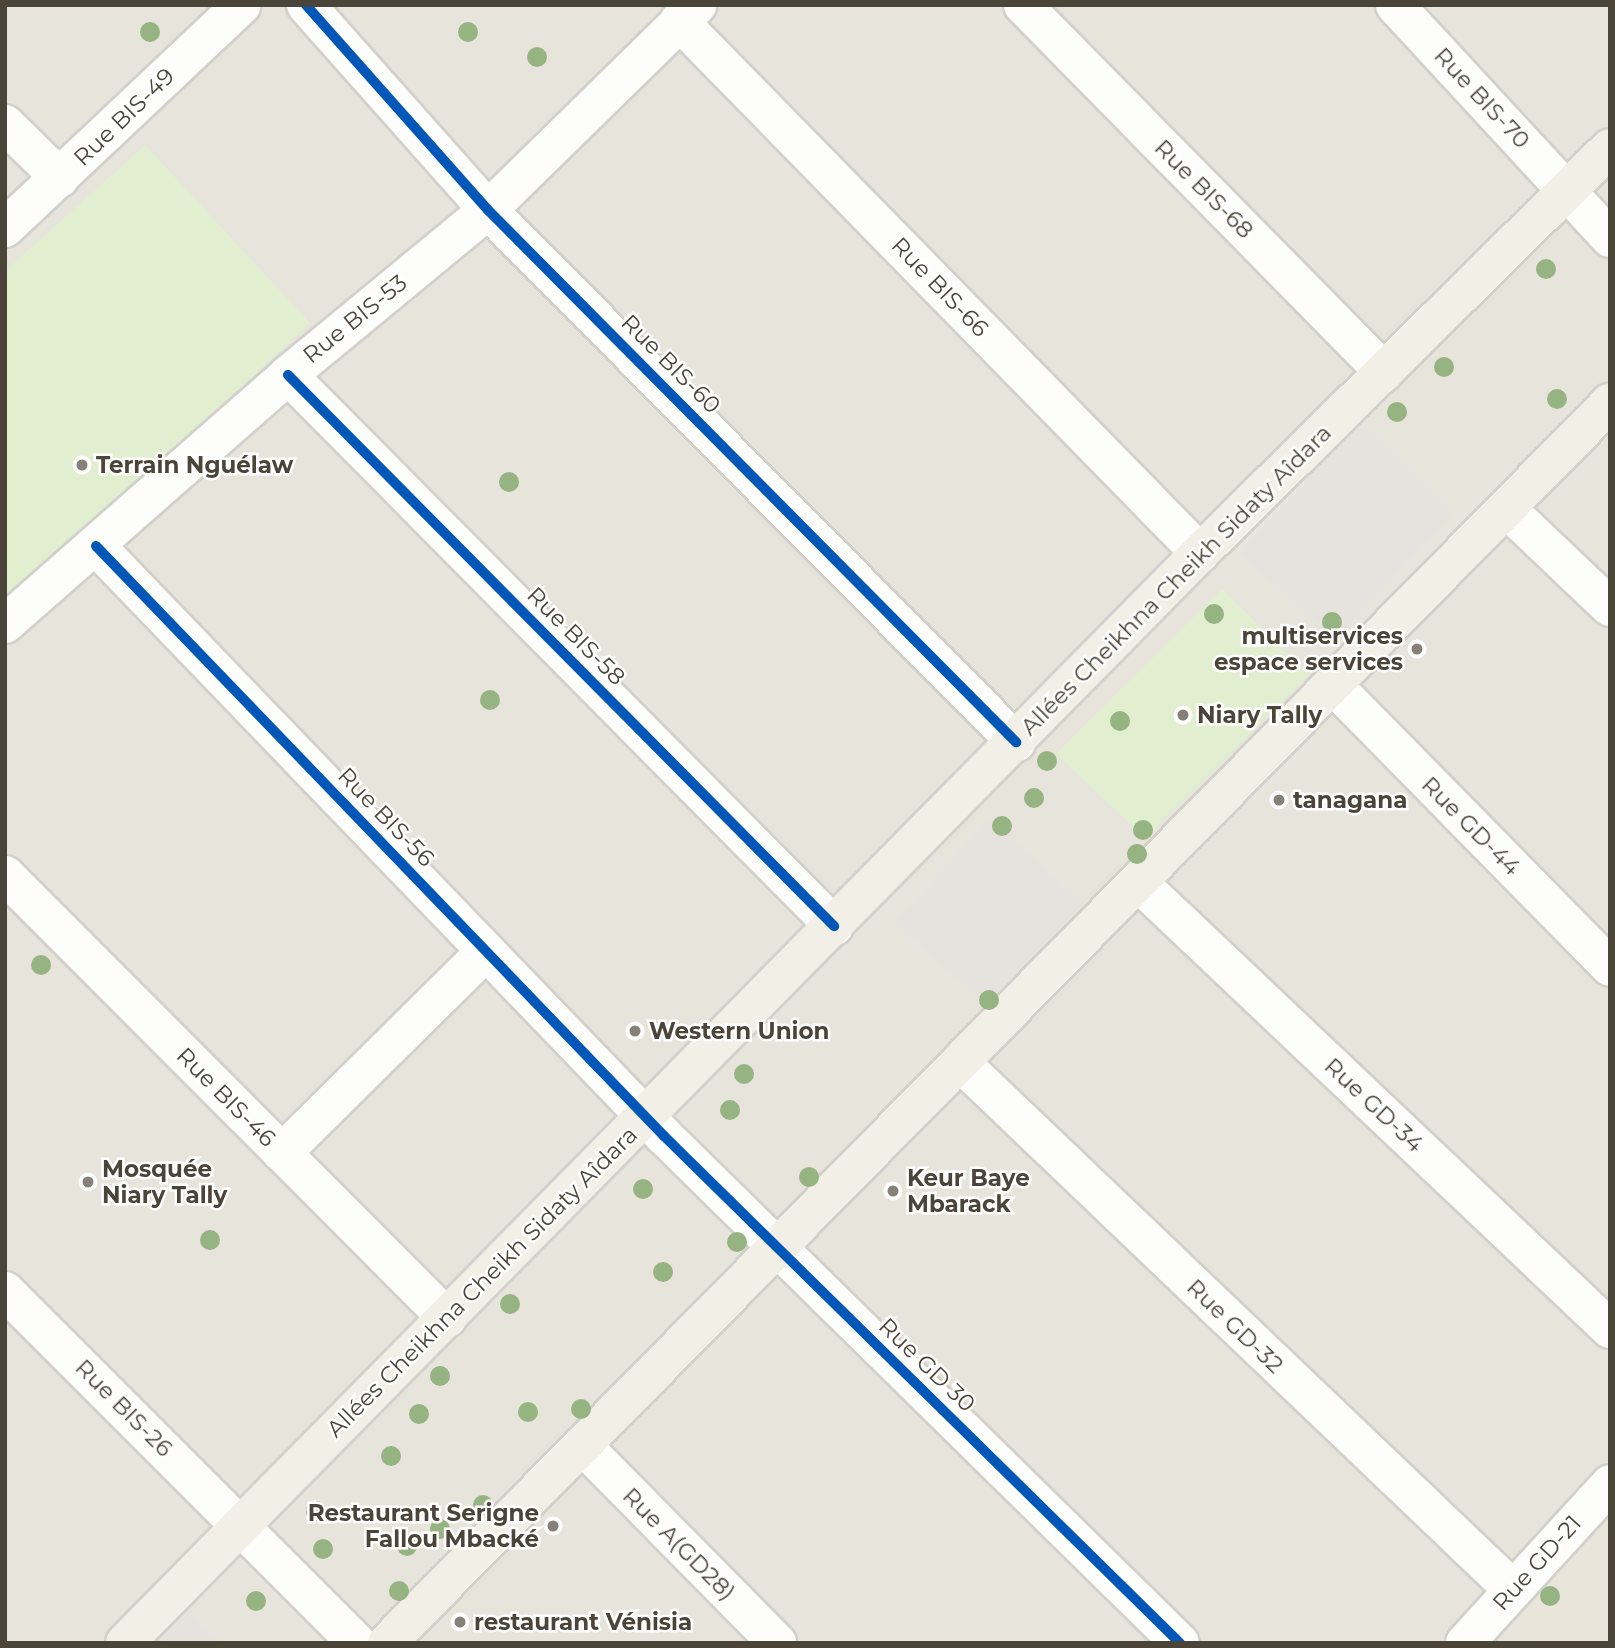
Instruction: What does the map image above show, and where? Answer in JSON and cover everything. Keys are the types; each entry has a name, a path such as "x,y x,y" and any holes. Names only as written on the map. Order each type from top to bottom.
{"main road":[{"name":"Allées Cheikhna Cheikh Sidaty Aîdara","path":"125,1643 254,1537 447,1318 655,1126 834,926 1200,553 1384,372 1576,199 1610,148"},
{"path":"366,1641 582,1445 770,1239 960,1062 1610,403"}],"street":[{"name":"Rue BIS-49","path":"5,228 242,5"},
{"name":"Rue BIS-60","path":"306,5 488,209 1016,742"},
{"name":"Rue BIS-68","path":"1023,5 1384,372"},
{"name":"Rue BIS-70","path":"1395,5 1610,238"},
{"name":"Rue BIS-53","path":"5,624 288,375 488,209 688,13"},
{"name":"Rue BIS-66","path":"688,13 1200,553"},
{"path":"5,124 61,178"},
{"name":"Rue BIS-58","path":"288,375 834,926"},
{"path":"1507,509 1610,607"},
{"name":"Rue BIS-56","path":"96,546 655,1126"},
{"name":"Rue GD-44","path":"1333,685 1610,967"},
{"name":"Rue BIS-46","path":"5,875 447,1318"},
{"name":"Rue GD-34","path":"1138,882 1610,1329"},
{"path":"282,1153 485,952"},
{"name":"Rue GD-32","path":"960,1062 1513,1589"},
{"name":"Rue GD 30","path":"655,1126 1180,1643"},
{"name":"Rue BIS-26","path":"5,1291 254,1537 366,1641"},
{"name":"Rue A(GD28)","path":"582,1445 777,1643"},
{"name":"Rue GD-21","path":"1465,1643 1610,1484"}],"shaded area":[{"path":"5,5 1610,5 1610,1643 5,1643"},
{"path":"1362,423 1453,513 1335,639 1239,552"},
{"path":"989,818 1083,903 990,1008 895,923"},
{"path":"1610,1493 1610,1643 1527,1643 1498,1615"},
{"path":"189,1613 222,1643 163,1643"}],"green space":[{"name":"Terrain Nguélaw","path":"145,145 310,323 5,607 5,271"},
{"name":"Niary Tally","path":"1222,589 1309,675 1145,838 1056,754"}],"cycle path":[{"path":"306,5 488,210 1016,742"},
{"path":"288,375 834,926"},
{"path":"96,546 664,1136 1180,1643"}],"place":[{"name":"Terrain Nguélaw","path":"82,465"},
{"name":"multiservices espace services","path":"1417,649"},
{"name":"Niary Tally","path":"1183,715"},
{"name":"tanagana","path":"1279,800"},
{"name":"Western Union","path":"635,1031"},
{"name":"Mosquée Niary Tally","path":"88,1182"},
{"name":"Keur Baye Mbarack","path":"893,1191"},
{"name":"Restaurant Serigne Fallou Mbacké","path":"553,1526"},
{"name":"restaurant Vénisia","path":"460,1622"}]}
